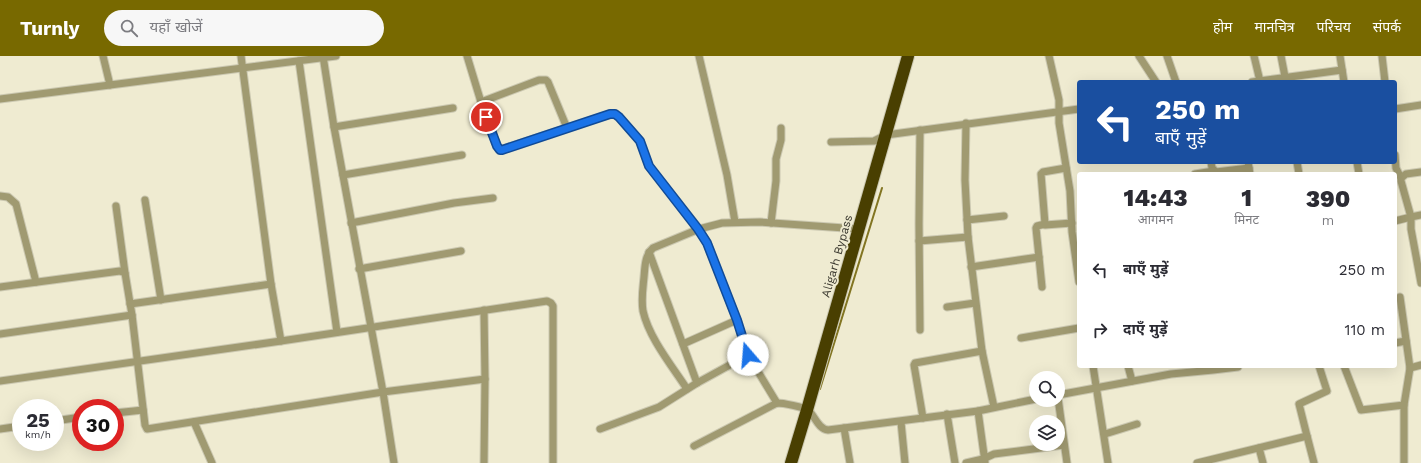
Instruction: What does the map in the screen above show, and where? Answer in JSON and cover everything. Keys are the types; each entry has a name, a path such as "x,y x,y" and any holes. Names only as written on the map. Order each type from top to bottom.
{"highway":[{"name":"Aligarh Bypass","path":"791,463 808,410 908,56"}],"street":[{"path":"103,56 110,85"},
{"path":"241,56 271,284 281,341"},
{"path":"0,99 336,56"},
{"path":"467,56 481,102 497,146 500,150 610,114 615,114 619,117 640,141 649,166 698,229 707,243 737,320 748,355 777,403"},
{"path":"699,56 727,175 735,222"},
{"path":"1049,56 1059,100 1059,123 1070,191 1072,223 1076,231 1077,252"},
{"path":"1139,56 1155,80"},
{"path":"1167,56 1175,80"},
{"path":"1254,56 1260,80"},
{"path":"1281,56 1286,79"},
{"path":"1340,56 1344,80"},
{"path":"1382,56 1385,80"},
{"path":"323,57 350,223 383,392 394,463"},
{"path":"298,61 337,332"},
{"path":"1273,80 1342,70"},
{"path":"481,102 539,80 546,80 567,128"},
{"path":"1397,109 1421,105"},
{"path":"334,127 453,108"},
{"path":"831,142 874,140 886,135 966,123 1077,109"},
{"path":"966,123 965,180 968,237 982,351 994,407"},
{"path":"771,223 776,181 776,159 781,140 782,128"},
{"path":"920,130 920,330"},
{"path":"343,176 462,155"},
{"path":"1212,164 1214,171"},
{"path":"1396,164 1401,178 1411,217 1411,229 1421,283"},
{"path":"1045,225 1041,174 1043,172 1066,168"},
{"path":"1208,172 1249,168"},
{"path":"1401,178 1406,174 1421,172"},
{"path":"0,196 8,197 16,204 36,282"},
{"path":"350,223 454,203 493,198"},
{"path":"145,200 161,300"},
{"path":"116,206 132,315 145,425 147,429 383,392 485,379"},
{"path":"1397,220 1421,215"},
{"path":"967,220 1004,216"},
{"path":"687,388 653,335 646,322 643,310 642,294 644,272 649,252 653,248 698,229 722,223 771,223 859,229"},
{"path":"1042,287 1036,227 1072,223"},
{"path":"919,241 968,237"},
{"path":"359,269 461,251"},
{"path":"649,252 696,383"},
{"path":"971,267 1038,257"},
{"path":"0,287 120,271 125,273"},
{"path":"130,304 271,284"},
{"path":"1400,297 1410,368 1404,405 1404,463"},
{"path":"0,381 281,341 542,300 550,302 553,306 553,463"},
{"path":"947,307 976,303"},
{"path":"484,310 484,463"},
{"path":"0,334 132,315"},
{"path":"683,344 737,320"},
{"path":"1021,338 1077,328"},
{"path":"1397,343 1406,341"},
{"path":"923,418 914,365 915,362 982,351"},
{"path":"600,430 655,409 687,388 748,355"},
{"path":"1410,368 1421,365"},
{"path":"1093,368 1108,463"},
{"path":"1129,368 1132,381"},
{"path":"1166,368 1167,374"},
{"path":"1065,394 1167,374 1220,368"},
{"path":"1314,463 1300,404 1327,391 1320,368"},
{"path":"1345,368 1361,410 1404,405"},
{"path":"694,446 777,403 808,410 824,429 828,430 901,422 947,414 978,411 1029,400"},
{"path":"124,412 143,410"},
{"path":"978,411 985,461"},
{"path":"947,414 954,463"},
{"path":"194,422 212,463"},
{"path":"901,422 905,463"},
{"path":"1104,434 1137,424"},
{"path":"0,429 12,427"},
{"path":"844,428 850,463"},
{"path":"1197,463 1307,436"},
{"path":"1259,448 1262,463"},
{"path":"966,463 985,461 994,454 1029,450"},
{"path":"1065,451 1067,463"}],"waterway":[{"path":"820,389 882,188"}],"route":[{"path":"486,117 497,146 500,150 502,150 610,114 615,114 619,117 640,141 649,166 698,229 707,243 737,320 748,355"}]}
